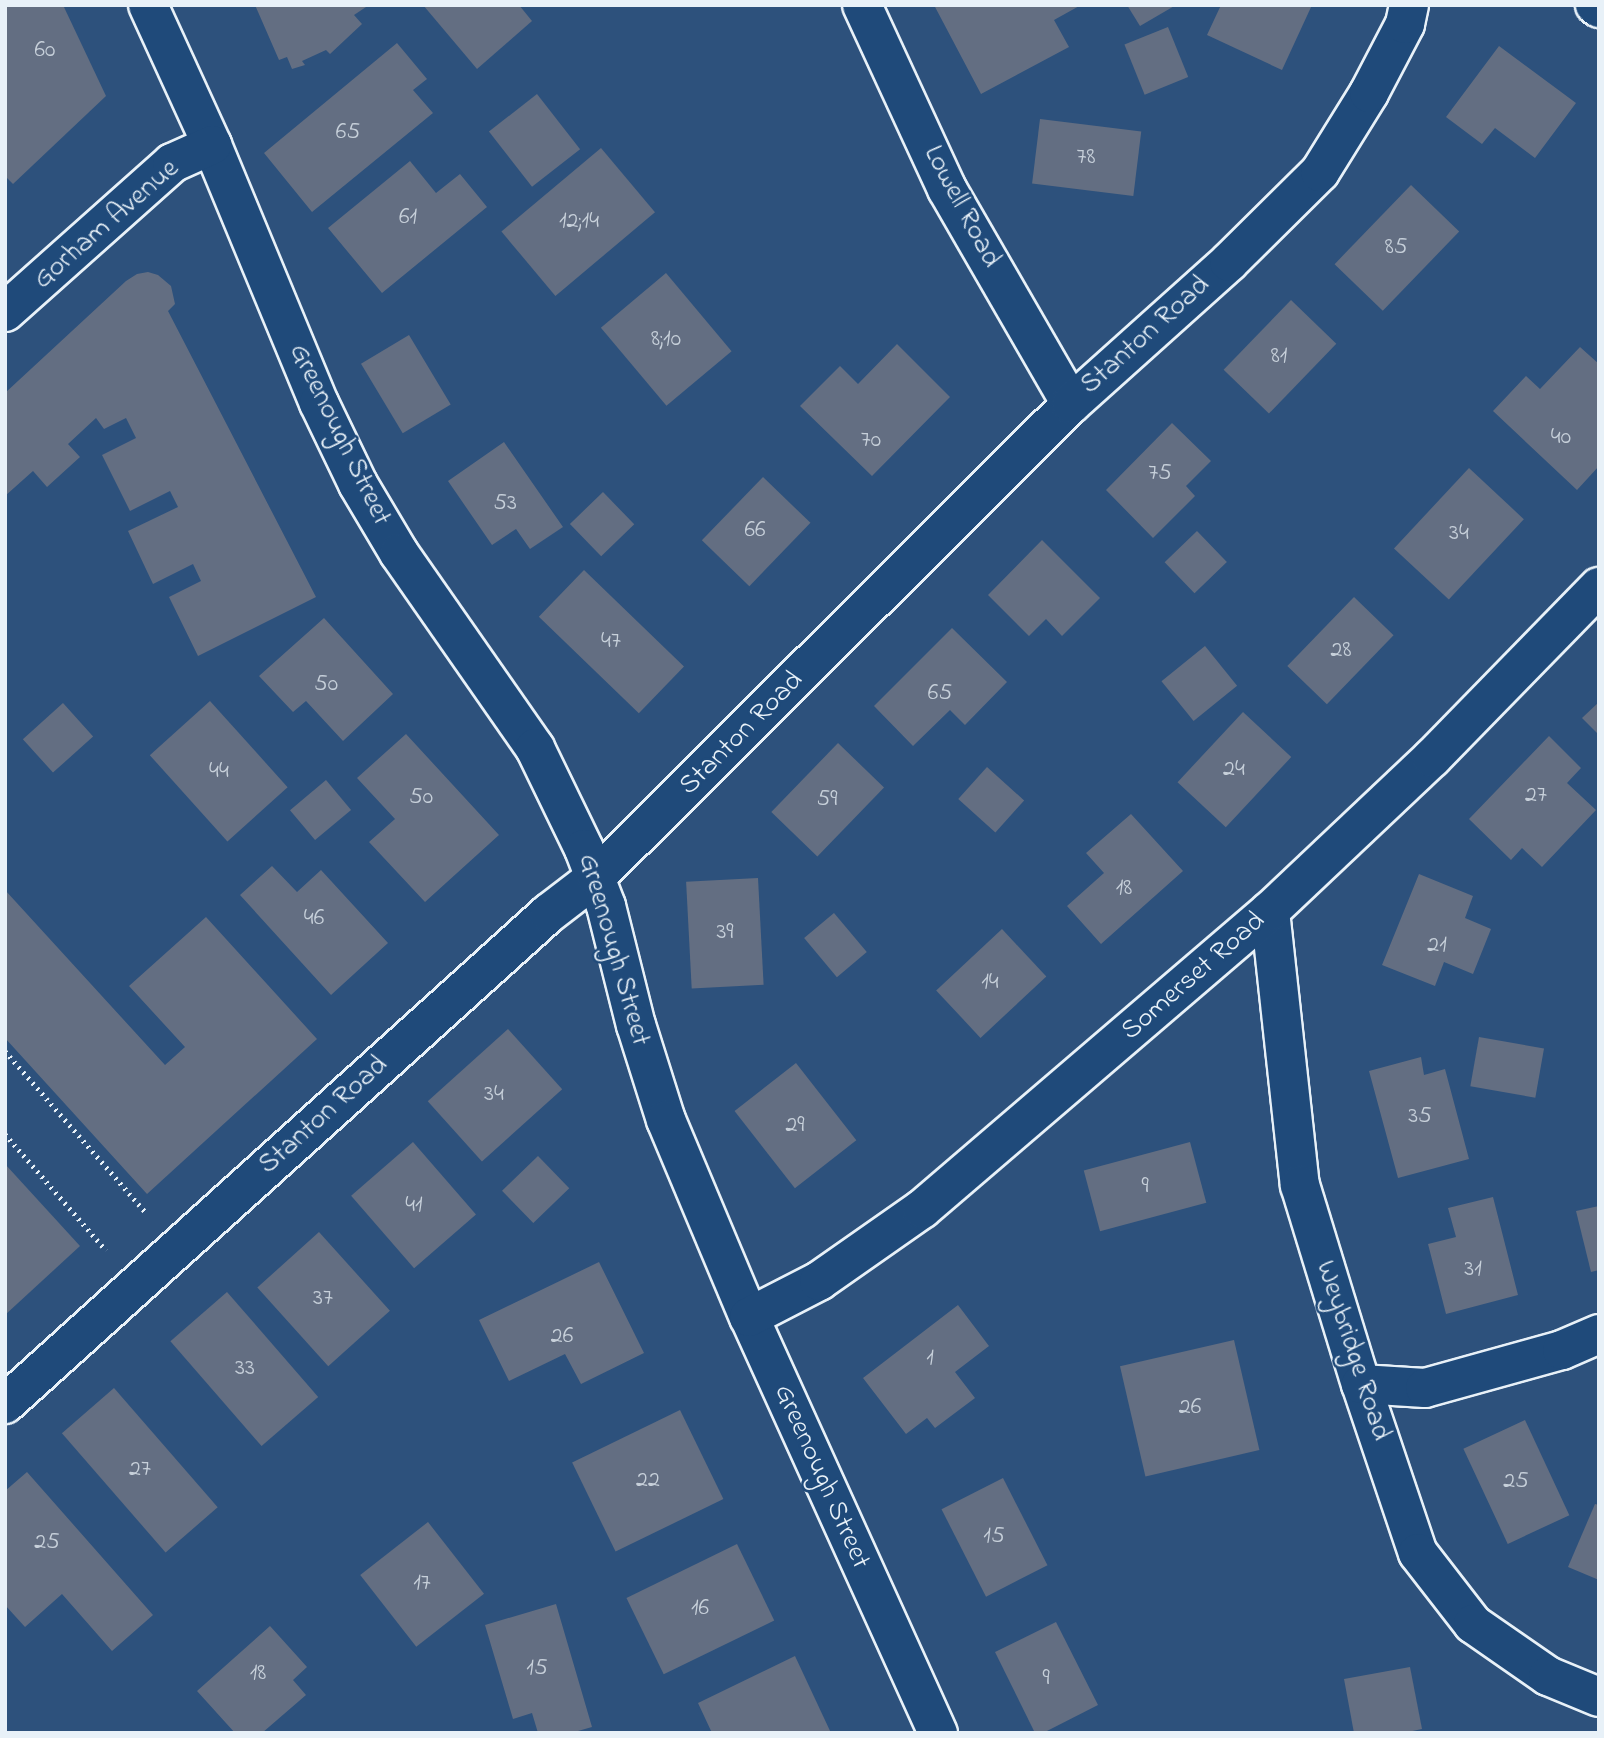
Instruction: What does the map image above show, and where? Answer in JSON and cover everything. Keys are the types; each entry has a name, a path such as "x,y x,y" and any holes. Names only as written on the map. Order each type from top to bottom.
{"street":[{"name":"Greenough Street","path":"148,5 212,145 319,403 358,484 399,553 535,748 596,877 650,1074 666,1120 749,1317 938,1733"},
{"name":"Lowell Road","path":"862,5 947,189 1071,404"},
{"name":"Stanton Road","path":"5,1404 529,932 596,877 1071,404 1229,262 1320,172 1369,93 1405,23 1409,5"},
{"name":"Gorham Avenue","path":"5,312 172,163 212,145"},
{"name":"Somerset Road","path":"749,1317 819,1281 922,1209 1270,911 1433,758 1599,587"},
{"name":"Weybridge Road","path":"1270,911 1300,1185 1361,1384 1418,1553 1473,1624 1548,1676 1599,1697"},
{"path":"1361,1384 1425,1388 1562,1350 1599,1334"}],"path":[{"path":"5,1051 156,1224"},
{"path":"5,1134 107,1252"}],"building":[{"path":"5,5 63,5 106,96 13,184 5,176"},
{"path":"255,5 369,5 354,15 362,24 330,54 326,50 302,61 305,65 292,69 287,57 279,60"},
{"path":"423,5 519,5 532,21 477,69"},
{"path":"934,5 1081,5 1054,20 1069,47 981,94"},
{"path":"1127,5 1176,5 1140,26"},
{"path":"1221,5 1312,5 1282,70 1207,35"},
{"path":"1168,27 1188,77 1145,95 1124,45"},
{"path":"397,43 427,79 413,90 433,113 312,212 264,153"},
{"path":"1499,46 1576,103 1535,158 1495,128 1482,144 1446,117"},
{"path":"537,94 580,149 532,187 489,132"},
{"path":"1040,119 1141,131 1133,196 1032,184"},
{"path":"601,148 655,212 555,296 501,232"},
{"path":"410,161 436,193 460,174 487,207 382,293 328,228"},
{"path":"1411,185 1459,232 1383,311 1335,264"},
{"path":"148,272 158,275 171,286 175,304 168,311 316,597 198,656 169,597 201,581 193,564 153,584 128,531 178,507 170,491 130,511 102,455 136,438 126,418 104,429 96,418 68,444 80,457 47,487 33,471 5,496 5,393 126,281 137,274"},
{"path":"666,273 732,351 666,406 601,328"},
{"path":"1291,300 1336,344 1269,414 1224,370"},
{"path":"409,335 451,404 403,433 361,364"},
{"path":"897,344 950,397 872,476 800,406 840,366 858,384"},
{"path":"1580,347 1599,364 1599,466 1577,490 1493,411 1526,376 1540,389"},
{"path":"1172,423 1211,461 1186,486 1195,496 1153,538 1106,490"},
{"path":"504,442 563,527 530,549 516,529 492,545 448,481"},
{"path":"1469,468 1524,519 1449,600 1394,548"},
{"path":"763,477 810,523 749,586 702,540"},
{"path":"603,492 634,524 601,556 570,524"},
{"path":"1197,531 1227,562 1195,593 1165,562"},
{"path":"1042,540 1100,598 1062,636 1046,619 1029,636 988,595"},
{"path":"584,570 684,667 639,713 539,617"},
{"path":"1354,597 1394,635 1327,704 1287,666"},
{"path":"324,618 393,694 343,741 306,701 293,712 259,676"},
{"path":"952,628 1007,682 965,725 950,710 913,746 874,706"},
{"path":"1205,646 1237,686 1194,721 1161,681"},
{"path":"210,701 288,787 227,841 150,755"},
{"path":"1599,702 1599,735 1582,718"},
{"path":"63,703 93,736 53,773 23,739"},
{"path":"1243,712 1291,757 1226,827 1178,782"},
{"path":"406,734 499,835 425,902 369,842 395,819 357,778"},
{"path":"1549,736 1581,768 1567,783 1596,810 1542,867 1522,848 1511,860 1469,819"},
{"path":"838,743 884,787 817,857 771,812"},
{"path":"987,767 1024,800 995,832 958,799"},
{"path":"326,780 351,810 315,840 290,810"},
{"path":"1131,814 1183,871 1101,944 1067,906 1104,873 1086,853"},
{"path":"272,866 297,892 321,870 388,943 331,995 240,895"},
{"path":"1419,874 1473,896 1465,918 1491,929 1473,974 1444,962 1435,986 1382,965"},
{"path":"758,878 764,985 692,989 686,882"},
{"path":"5,890 165,1065 185,1047 129,986 206,917 317,1039 147,1194 5,1038"},
{"path":"834,913 867,952 837,977 804,938"},
{"path":"1002,929 1046,977 981,1038 936,990"},
{"path":"508,1029 562,1089 482,1161 428,1101"},
{"path":"1479,1037 1544,1048 1535,1098 1470,1086"},
{"path":"1421,1057 1424,1075 1445,1069 1469,1159 1398,1178 1369,1071"},
{"path":"796,1063 856,1140 795,1188 735,1111"},
{"path":"413,1142 476,1214 414,1268 351,1196"},
{"path":"1190,1142 1206,1203 1100,1231 1084,1170"},
{"path":"538,1156 569,1188 533,1223 502,1191"},
{"path":"5,1164 80,1246 5,1315"},
{"path":"1493,1197 1518,1295 1446,1314 1428,1244 1456,1237 1448,1208"},
{"path":"1599,1206 1599,1270 1591,1272 1576,1211"},
{"path":"319,1232 390,1311 328,1366 257,1288"},
{"path":"599,1262 644,1353 581,1384 565,1354 509,1381 479,1320"},
{"path":"227,1292 318,1397 262,1446 170,1341"},
{"path":"958,1305 989,1346 955,1372 975,1398 935,1428 927,1418 906,1434 863,1378"},
{"path":"1234,1340 1259,1450 1145,1476 1120,1366"},
{"path":"114,1388 218,1507 166,1553 62,1433"},
{"path":"680,1410 723,1499 616,1552 572,1463"},
{"path":"1525,1420 1569,1515 1508,1544 1463,1449"},
{"path":"27,1472 153,1615 112,1651 62,1594 25,1627 5,1605 5,1491"},
{"path":"1003,1478 1047,1565 986,1597 942,1509"},
{"path":"1595,1504 1599,1505 1599,1580 1568,1567"},
{"path":"428,1522 484,1594 416,1647 360,1575"},
{"path":"737,1544 774,1620 664,1674 626,1598"},
{"path":"556,1604 592,1727 571,1733 538,1733 532,1713 513,1719 485,1625"},
{"path":"1056,1622 1098,1705 1043,1733 1035,1733 995,1652"},
{"path":"270,1626 307,1667 293,1680 306,1695 262,1733 235,1733 197,1691"},
{"path":"795,1656 831,1733 712,1733 698,1703"},
{"path":"1410,1667 1422,1729 1403,1733 1354,1733 1344,1679"}]}
